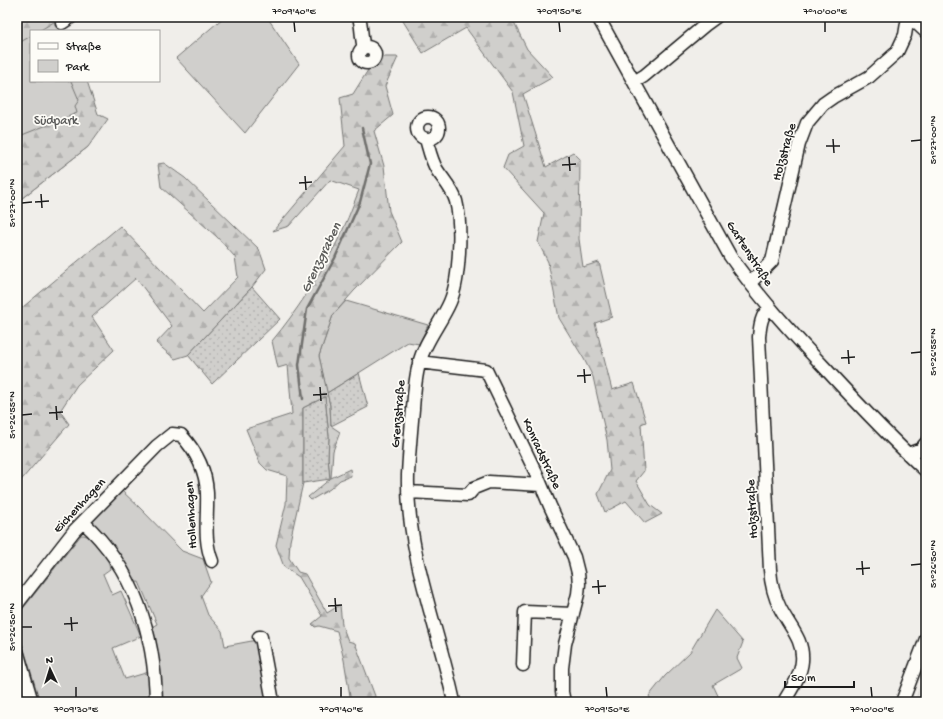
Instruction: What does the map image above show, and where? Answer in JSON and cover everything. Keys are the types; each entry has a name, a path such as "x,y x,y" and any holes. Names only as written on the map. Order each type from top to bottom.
{"street":[{"path":"359,17 364,48"},
{"name":"Gartenstraße","path":"598,17 730,256 770,308 873,421 926,471"},
{"path":"634,82 644,76 716,17"},
{"path":"909,17 926,32"},
{"name":"Holzstraße","path":"750,283 772,261 799,144 807,123 823,104 833,96 869,77 897,52 905,35 909,17"},
{"name":"Grenzstraße","path":"426,139 436,168 455,200 459,240 456,280 450,302 419,362 415,381 408,504 416,560 447,671 454,702"},
{"name":"Holzstraße","path":"770,308 767,310 760,324 759,337 771,583 785,617 799,640 802,656 800,669 795,683 785,700"},
{"name":"Konradstraße","path":"419,362 486,370 574,557 579,584 565,644 562,668 562,692 564,702"},
{"name":"Eichenhagen","path":"17,604 74,531 157,446 172,434"},
{"name":"Hollenhagen","path":"172,434 181,435 190,444 202,466 207,493 207,550 212,561"},
{"path":"908,454 921,449 926,443"},
{"path":"408,492 468,495 474,488 489,482 541,485"},
{"path":"83,522 93,531 111,553 134,594 149,636 156,677 156,702"},
{"path":"523,665 525,612 573,614"},
{"path":"259,637 261,637 273,702"},
{"path":"902,702 926,639"},
{"path":"18,659 32,702"}],"shaded area":[{"path":"926,668 926,702 914,702"}],"green space":[{"name":"Südpark","path":"17,17 62,17 59,30 30,30 30,82 82,82 88,147 17,202"},
{"path":"17,17 62,17 41,30 30,30 30,37 17,44"},
{"path":"224,17 267,17 299,64 245,133 176,58"},
{"path":"403,17 511,17 527,49 553,77 523,94 546,167 573,152 580,159 579,239 583,267 599,262 612,317 595,323 612,390 634,383 646,422 641,424 644,471 636,481 650,505 662,514 645,523 626,501 605,512 598,494 610,470 607,440 593,377 559,318 548,262 538,242 544,213 503,168 508,155 524,146 513,92 466,28 423,53 403,21"},
{"path":"383,57 398,57 385,86 393,115 374,131 384,166 389,211 402,242 354,291 333,315 319,356 330,405 331,426 340,432 333,451 331,478 350,469 351,476 340,480 330,489 311,500 308,497 330,479 328,458 329,437 325,397 303,408 303,483 290,541 289,558 298,572 305,574 327,613 340,605 342,625 348,641 355,643 375,696 374,702 351,702 344,660 337,631 319,626 315,627 312,624 322,616 299,577 284,567 276,545 286,504 287,476 267,470 260,463 246,429 292,414 288,365 278,368 272,341 307,294 322,269 336,244 359,190 330,180 289,226 273,231 345,146 340,98 353,94 368,70"},
{"path":"71,82 87,82 98,114 108,119 88,147 17,202 17,137 77,113 75,106 79,100"},
{"path":"164,163 185,178 259,249 266,269 252,287 188,355 175,359 156,343 172,326 136,278 92,317 114,350 77,385 60,411 69,424 17,485 17,312 120,226 203,313 238,277 235,257 217,237 161,187 158,164"},
{"path":"252,287 280,319 212,384 188,355"},
{"path":"346,301 428,325 419,344 408,342 327,393 319,356 333,315"},
{"path":"359,373 368,407 331,426 330,405 327,393"},
{"path":"325,397 329,437 328,458 330,479 303,483 303,408"},
{"path":"121,490 182,551 203,559 211,582 201,596 208,615 222,631 225,646 257,640 270,702 159,702 150,628 157,624 139,582 132,583 117,555 91,520"},
{"path":"81,535 92,538 108,558 110,569 103,574 112,595 121,591 141,636 113,648 125,679 149,672 149,702 40,702 17,626 17,616"},
{"path":"715,610 743,642 737,658 742,668 713,685 721,702 652,702 649,696 665,676 690,652"}],"waterway":[{"name":"Grenzgraben","path":"303,399 299,365 307,309 335,258 360,202 370,164 362,128"}]}
